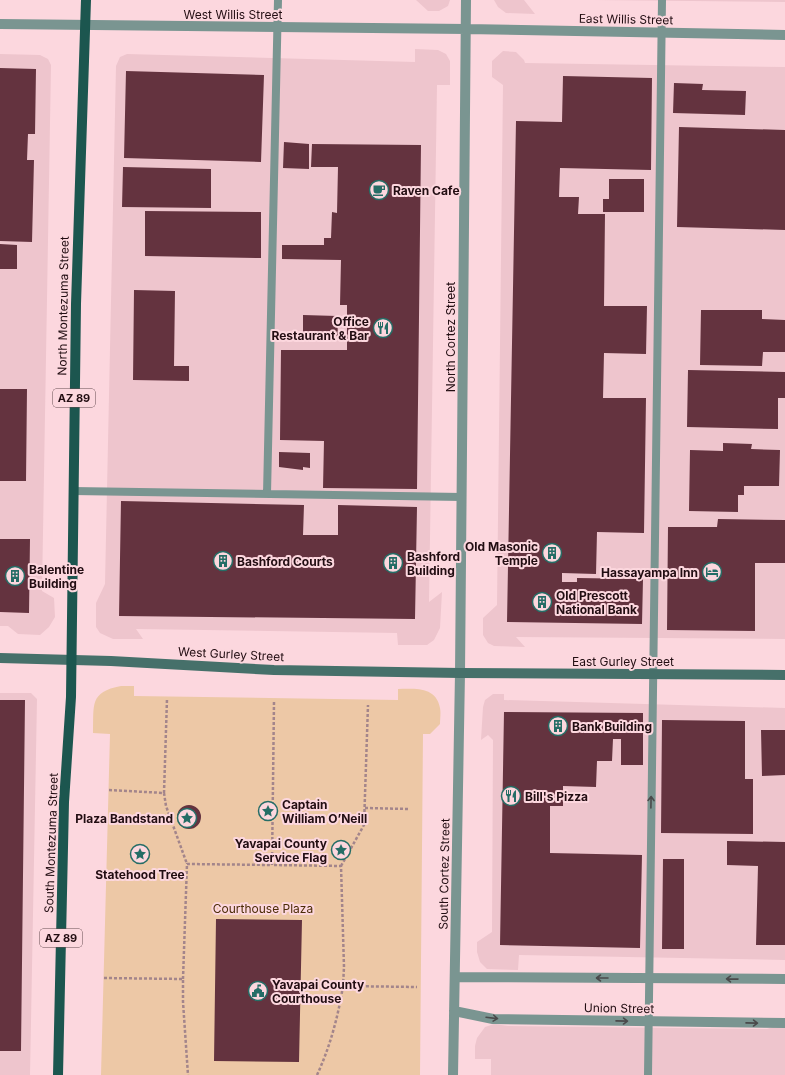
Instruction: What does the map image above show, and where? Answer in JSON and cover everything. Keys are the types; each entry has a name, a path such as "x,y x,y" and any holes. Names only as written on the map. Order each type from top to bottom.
{"main road":[{"name":"North Montezuma Street","path":"72,660 76,304 86,0"},
{"name":"West Gurley Street","path":"0,658 111,661 274,670 460,673"},
{"name":"South Montezuma Street","path":"58,1075 64,802 72,660"},
{"name":"East Gurley Street","path":"460,673 785,675"}],"street":[{"name":"North Cortez Street","path":"460,673 466,0"},
{"name":"West Willis Street","path":"0,24 466,29"},
{"name":"East Willis Street","path":"466,29 785,35"},
{"name":"South Cortez Street","path":"453,1075 460,673"},
{"path":"455,978 785,979"},
{"name":"Union Street","path":"454,1011 493,1019 785,1023"}],"lane":[{"path":"267,494 278,0"},
{"path":"648,1075 662,0"},
{"path":"73,491 462,497"}],"path":[{"path":"167,700 164,793 166,806 187,864 183,1002 188,1075"},
{"path":"272,866 274,702"},
{"path":"317,1075 332,1034 343,986 344,966 341,866 364,825 368,705"},
{"path":"109,790 164,793"},
{"path":"365,808 409,809"},
{"path":"187,864 341,866"},
{"path":"104,978 183,979"},
{"path":"343,986 417,987"}],"shaded area":[{"path":"416,0 450,0 448,6 439,11 428,11"},
{"path":"494,0 524,0 535,14 506,13 498,7"},
{"path":"594,0 785,0 785,2"},
{"path":"415,49 438,50 446,54 450,61 450,85 437,85 429,602 442,592 440,628 434,640 427,645 398,645 397,633 136,629 143,639 113,639 100,633 96,627 96,603 105,584 116,66 120,57 127,54 415,62"},
{"path":"503,51 516,52 525,63 785,67 785,639 516,637 525,647 494,646 488,643 483,635 483,618 497,605 503,85 492,77 492,61"},
{"path":"0,54 40,55 48,59 51,65 42,591 54,598 55,617 49,627 40,635 18,634 8,626 0,626"},
{"path":"0,693 31,693 37,699 30,1075 0,1075"},
{"path":"493,694 504,694 504,700 785,708 785,960 519,955 518,970 487,969 480,962 477,952 477,942 492,932 493,740 488,735 481,740 483,707 485,700"},
{"path":"785,1023 785,1075 491,1075 491,1059 475,1059 475,1046 477,1038 485,1027 494,1024 508,1026 767,1029"}],"green space":[{"name":"Courthouse Plaza","path":"121,686 134,686 134,696 398,700 398,689 417,689 429,692 438,701 440,708 440,724 430,734 423,734 420,1075 101,1075 110,734 93,733 93,715 95,701 98,696 103,692"}],"building":[{"path":"0,68 36,69 35,134 28,134 27,160 34,160 32,242 0,241"},
{"path":"126,71 264,75 261,162 124,158"},
{"path":"563,76 652,78 651,170 560,168 559,197 579,197 578,214 605,214 604,306 647,306 646,354 604,353 603,398 646,398 644,533 597,532 596,574 562,573 562,582 577,582 577,578 643,579 642,624 507,622 516,121 562,122"},
{"path":"674,83 703,84 702,90 746,91 745,115 673,113"},
{"path":"679,127 785,130 785,230 677,227"},
{"path":"284,142 309,144 309,169 283,168"},
{"path":"312,144 421,145 417,489 323,488 324,441 280,440 281,350 347,350 347,305 340,305 341,260 282,259 282,245 324,245 324,238 331,238 332,212 337,213 338,167 311,167"},
{"path":"123,167 211,169 211,208 122,207"},
{"path":"609,179 644,179 644,212 603,212 603,199 609,199"},
{"path":"145,211 261,212 261,258 145,256"},
{"path":"0,244 17,245 17,269 0,269"},
{"path":"134,290 175,291 174,366 189,366 189,381 133,380"},
{"path":"701,310 762,310 762,319 785,320 785,352 763,352 762,366 700,365"},
{"path":"303,315 337,316 338,336 303,335"},
{"path":"688,370 785,372 785,398 778,398 778,429 687,427"},
{"path":"0,389 27,389 26,481 0,481"},
{"path":"723,443 752,444 751,449 780,450 779,486 744,486 744,495 738,495 738,512 689,511 690,450 723,451"},
{"path":"279,452 310,453 310,468 303,467 303,470 279,467"},
{"path":"121,501 304,505 303,535 338,535 338,505 417,507 415,619 119,616"},
{"path":"718,519 785,520 785,563 755,563 755,631 667,630 668,527 717,527"},
{"name":"Balentine Building","path":"0,539 30,539 29,613 0,612"},
{"path":"0,700 25,700 21,1051 0,1051"},
{"path":"504,712 643,713 643,765 621,765 621,739 613,739 612,761 597,761 596,787 563,786 563,806 550,806 550,853 642,855 640,948 500,945"},
{"path":"662,720 745,721 745,779 753,779 753,834 661,833"},
{"path":"761,730 785,730 785,775 762,776"},
{"path":"189,805 197,809 201,817 197,825 189,829 181,825 177,817 181,809"},
{"path":"727,841 785,842 785,945 756,945 758,866 727,865"},
{"path":"663,859 684,859 684,949 662,949"},
{"name":"Yavapai County Courthouse","path":"216,919 302,920 299,1062 214,1061"}],"place":[{"name":"Raven Cafe","path":"379,190"},
{"name":"Office Restaurant & Bar","path":"383,328"},
{"name":"Old Masonic Temple","path":"552,553"},
{"name":"Bashford Courts","path":"223,561"},
{"name":"Bashford Building","path":"393,563"},
{"name":"Hassayampa Inn","path":"712,572"},
{"name":"Balentine Building","path":"15,576"},
{"name":"Old Prescott National Bank","path":"542,602"},
{"name":"Bank Building","path":"558,726"},
{"name":"Bill's Pizza","path":"511,796"},
{"name":"Captain William O’Neill","path":"268,811"},
{"name":"Plaza Bandstand","path":"187,818"},
{"name":"Yavapai County Service Flag","path":"341,850"},
{"name":"Statehood Tree","path":"140,854"},
{"name":"Yavapai County Courthouse","path":"258,991"}]}
